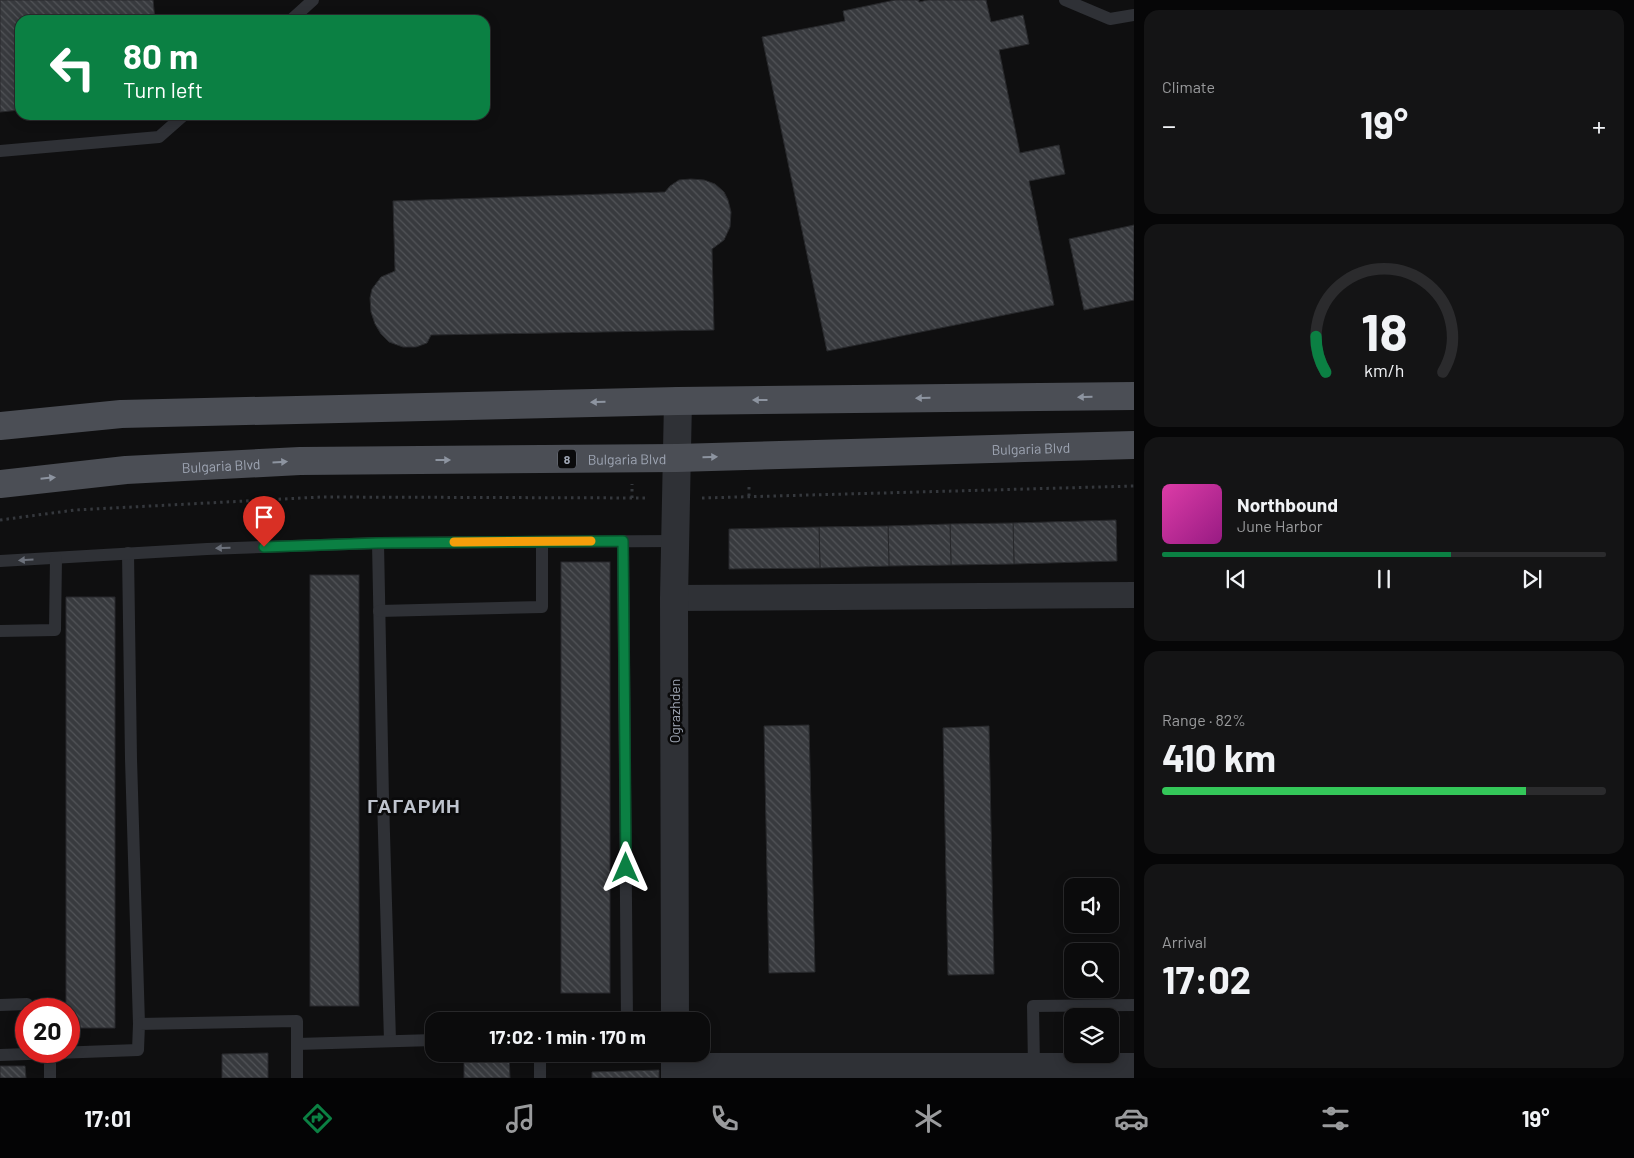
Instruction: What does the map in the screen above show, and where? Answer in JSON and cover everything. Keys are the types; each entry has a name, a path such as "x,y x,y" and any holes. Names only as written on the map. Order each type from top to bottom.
{"main road":[{"path":"0,426 121,414 678,401 1134,396"},
{"name":"Bulgaria Blvd","path":"0,484 126,470 300,461 677,458 1134,445"}],"street":[{"name":"Ograzhden","path":"675,1012 674,598 678,401"},
{"path":"674,598 1134,595"},
{"path":"675,1066 832,1072 1034,1072 1134,1066"}],"lane":[{"path":"296,15 313,0"},
{"path":"1065,0 1110,19 1134,15"},
{"path":"0,151 159,137 178,120"},
{"path":"623,541 627,1012"},
{"path":"0,561 207,549 378,543 675,541"},
{"path":"379,611 542,607 542,542"},
{"path":"378,543 390,1041"},
{"path":"80,1052 138,1050 139,1024 131,759 128,553"},
{"path":"0,631 54,630 56,558"},
{"path":"0,1005 15,1004"},
{"path":"1034,1072 1033,1006 1134,1005"},
{"path":"139,1024 297,1021 297,1078"},
{"path":"297,1044 425,1040"},
{"path":"0,1055 15,1054"},
{"path":"540,1062 540,1078"},
{"path":"50,1063 50,1078"}],"path":[{"path":"0,520 75,510 321,497 676,498 1134,486"}],"building":[{"path":"0,0 153,0 154,15 15,15 15,110 0,112"},
{"path":"895,0 919,0 919,2 928,0 986,0 991,22 1023,15 1029,44 999,50 1020,153 1059,145 1065,174 1029,181 1054,305 827,351 762,37 845,21 843,11"},
{"path":"679,180 704,180 715,184 724,192 731,212 730,227 724,240 712,249 714,330 431,335 427,343 416,347 403,347 389,342 375,324 371,312 370,298 372,289 381,277 395,271 393,201 665,192"},
{"path":"1134,225 1134,300 1084,310 1069,239"},
{"path":"1116,520 1117,561 1014,564 1013,523"},
{"path":"1013,523 1014,564 951,565 950,524"},
{"path":"950,524 951,565 889,566 888,526"},
{"path":"888,526 889,566 820,568 819,527"},
{"path":"819,527 820,568 729,569 729,529"},
{"path":"561,562 610,562 610,993 561,993"},
{"path":"310,575 359,575 359,1006 310,1006"},
{"path":"66,597 115,597 115,1028 80,1028 80,998 66,998"},
{"path":"809,725 815,972 769,973 764,726"},
{"path":"989,726 994,974 948,975 943,728"},
{"path":"268,1053 268,1078 222,1078 222,1054"},
{"path":"464,1062 509,1062 510,1078 464,1078"},
{"path":"0,1066 25,1066 26,1078 0,1078"},
{"path":"659,1070 659,1078 592,1078 592,1072"}],"slow traffic":[{"path":"454,542 591,541"}],"district":[{"name":"ГАГАРИН","path":"414,805"}],"route":[{"path":"264,547 378,543 623,541 626,868"}]}
